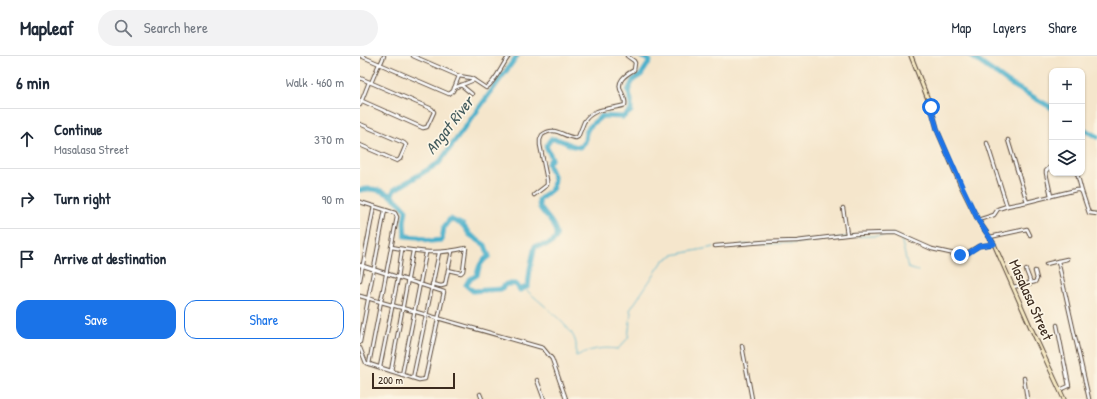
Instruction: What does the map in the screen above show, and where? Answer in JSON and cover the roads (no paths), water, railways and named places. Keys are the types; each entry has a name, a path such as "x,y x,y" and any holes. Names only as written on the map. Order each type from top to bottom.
{"street":[{"path":"361,56 446,93 451,93 459,76"},
{"path":"360,105 361,100 384,56"},
{"path":"413,56 459,76 474,80 486,88 509,56"},
{"path":"534,195 544,188 547,180 540,144 542,135 550,131 555,131 576,138 578,137 583,124 589,115 603,109 625,105 626,99 620,91 621,79 634,70 635,67 634,61 627,56"},
{"name":"Masalasa Street","path":"911,56 931,107 938,132 962,186 978,220 994,244 1064,399"},
{"path":"360,78 432,109 434,112 427,127 423,128 361,100"},
{"path":"454,88 474,80"},
{"path":"462,85 472,94"},
{"path":"360,124 406,145 400,159 397,161 360,145"},
{"path":"1008,140 1027,202"},
{"path":"986,143 1007,206"},
{"path":"1049,168 1046,173 1051,196"},
{"path":"1078,176 1089,213 1097,214"},
{"path":"978,220 994,215 998,209 1007,206 1076,190 1080,190 1082,192"},
{"path":"360,203 395,213 397,217 369,364"},
{"path":"360,280 361,265 374,206"},
{"path":"843,208 847,234"},
{"path":"360,342 384,210"},
{"path":"990,237 1027,229 1030,235"},
{"path":"715,246 755,242 796,241 847,234 896,233 932,249 958,255 965,254 979,246 994,244"},
{"path":"754,238 755,242"},
{"path":"391,247 426,253 452,252 466,248 462,273 448,270"},
{"path":"380,367 398,278 402,249"},
{"path":"391,371 413,251"},
{"path":"432,284 444,286 452,252"},
{"path":"402,375 426,253"},
{"path":"413,378 439,253"},
{"path":"1046,264 1067,259"},
{"path":"1058,261 1089,399"},
{"path":"360,348 366,363 419,380 425,379 444,292 361,265"},
{"path":"1026,270 1031,284"},
{"path":"1013,287 1036,282 1035,271"},
{"path":"360,296 543,348 552,359 566,399"},
{"path":"1057,325 1069,386 1060,390"},
{"path":"742,346 752,399"},
{"path":"1024,378 1027,399"},
{"path":"537,380 544,399"},
{"path":"480,394 482,399"}],"waterway":[{"name":"Angat River","path":"391,196 394,190 439,163 517,56"},
{"path":"360,190 374,189 386,193 406,210 404,222 405,236 418,237 431,241 442,240 444,227 450,219 463,225 470,235 485,245 489,256 481,264 477,275 469,280 466,285 473,291 501,289 506,284 516,284 520,290 528,286 535,246 548,244 555,240 556,236 553,224 540,208 539,204 539,200 553,188 554,178 548,164 552,158 546,146 551,139 555,139 572,146 580,147 585,142 586,133 589,127 602,116 623,117 631,111 631,100 628,91 633,80 641,75 650,61 641,56"},
{"path":"971,56 1009,83 1049,106"},
{"path":"1085,130 1097,137"},
{"path":"741,245 796,243 847,237 894,235 901,238 908,268 918,271"},
{"path":"524,288 560,320 572,334 576,343 576,356 597,349 618,349 628,338 631,313 630,310 663,261 673,255 714,247"}]}
